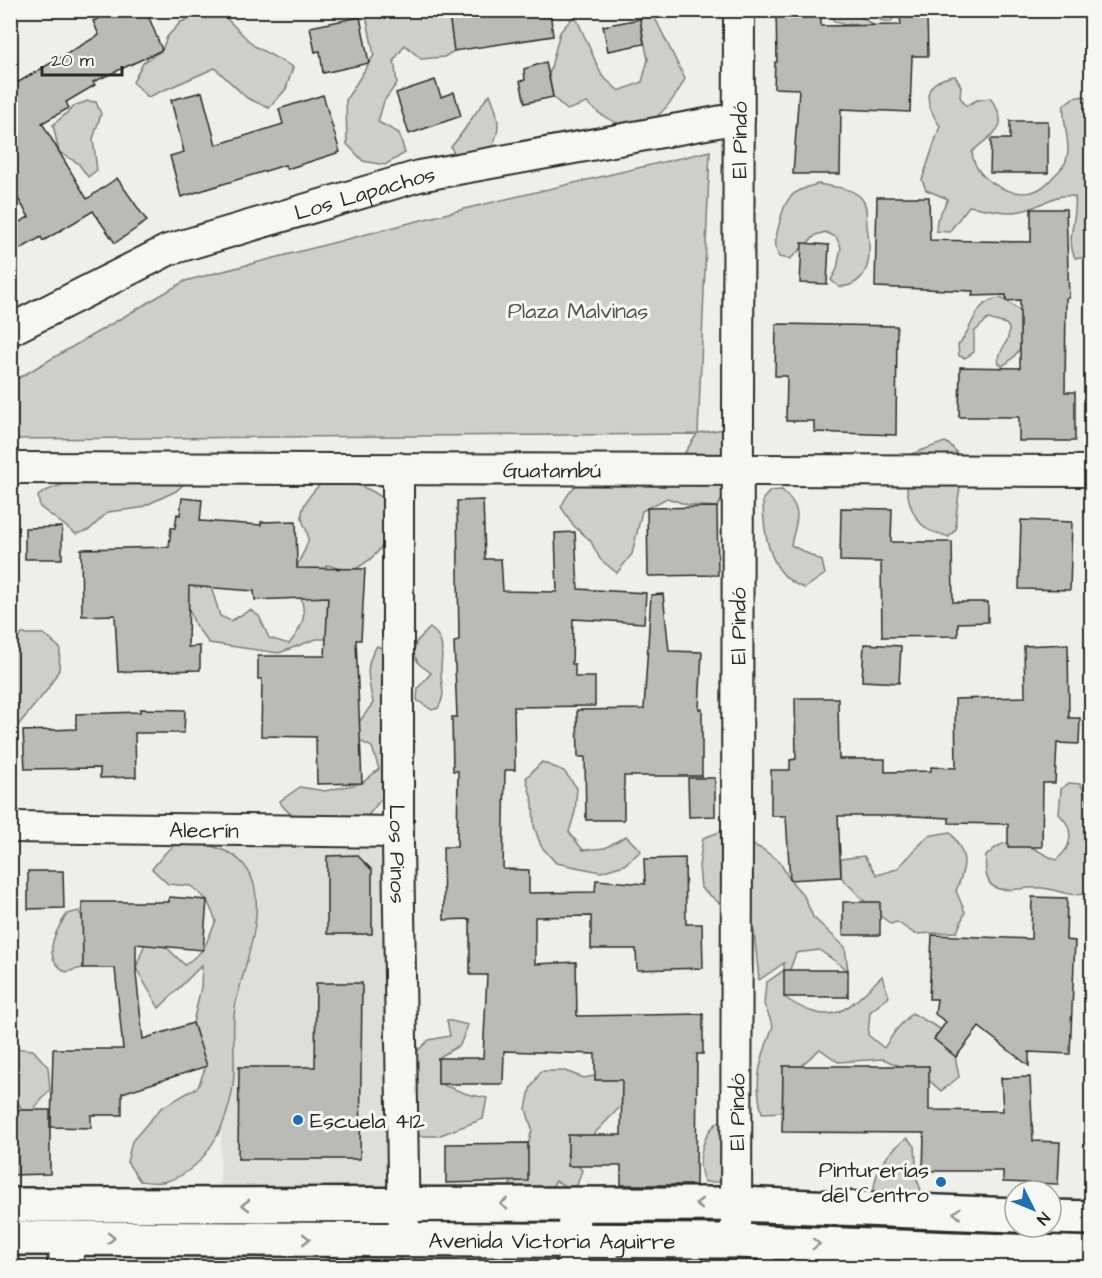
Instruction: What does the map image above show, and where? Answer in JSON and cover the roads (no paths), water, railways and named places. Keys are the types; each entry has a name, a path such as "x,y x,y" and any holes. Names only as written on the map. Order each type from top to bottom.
{"main road":[{"name":"Avenida Victoria Aguirre","path":"10,1205 736,1204 1003,1215"},
{"path":"1063,1217 1092,1218"},
{"name":"Avenida Victoria Aguirre","path":"10,1238 67,1253 404,1240 573,1254 736,1241 768,1255 1069,1258"}],"street":[{"name":"El Pindó","path":"736,1241 740,468 739,10"},
{"name":"Los Lapachos","path":"10,330 168,250 407,179 739,118"},
{"name":"Guatambú","path":"10,468 740,468 1092,471"},
{"name":"Los Pinos","path":"398,468 398,832 404,1240"},
{"name":"Alecrín","path":"10,827 398,832"},
{"path":"573,1254 575,1203"},
{"path":"1069,1258 1092,1223"}],"place":[{"name":"Escuela 412","path":"298,1120"},
{"name":"Pinturerías del Centro","path":"941,1182"}],"park label":[{"name":"Plaza Malvinas","path":"578,310"}]}
